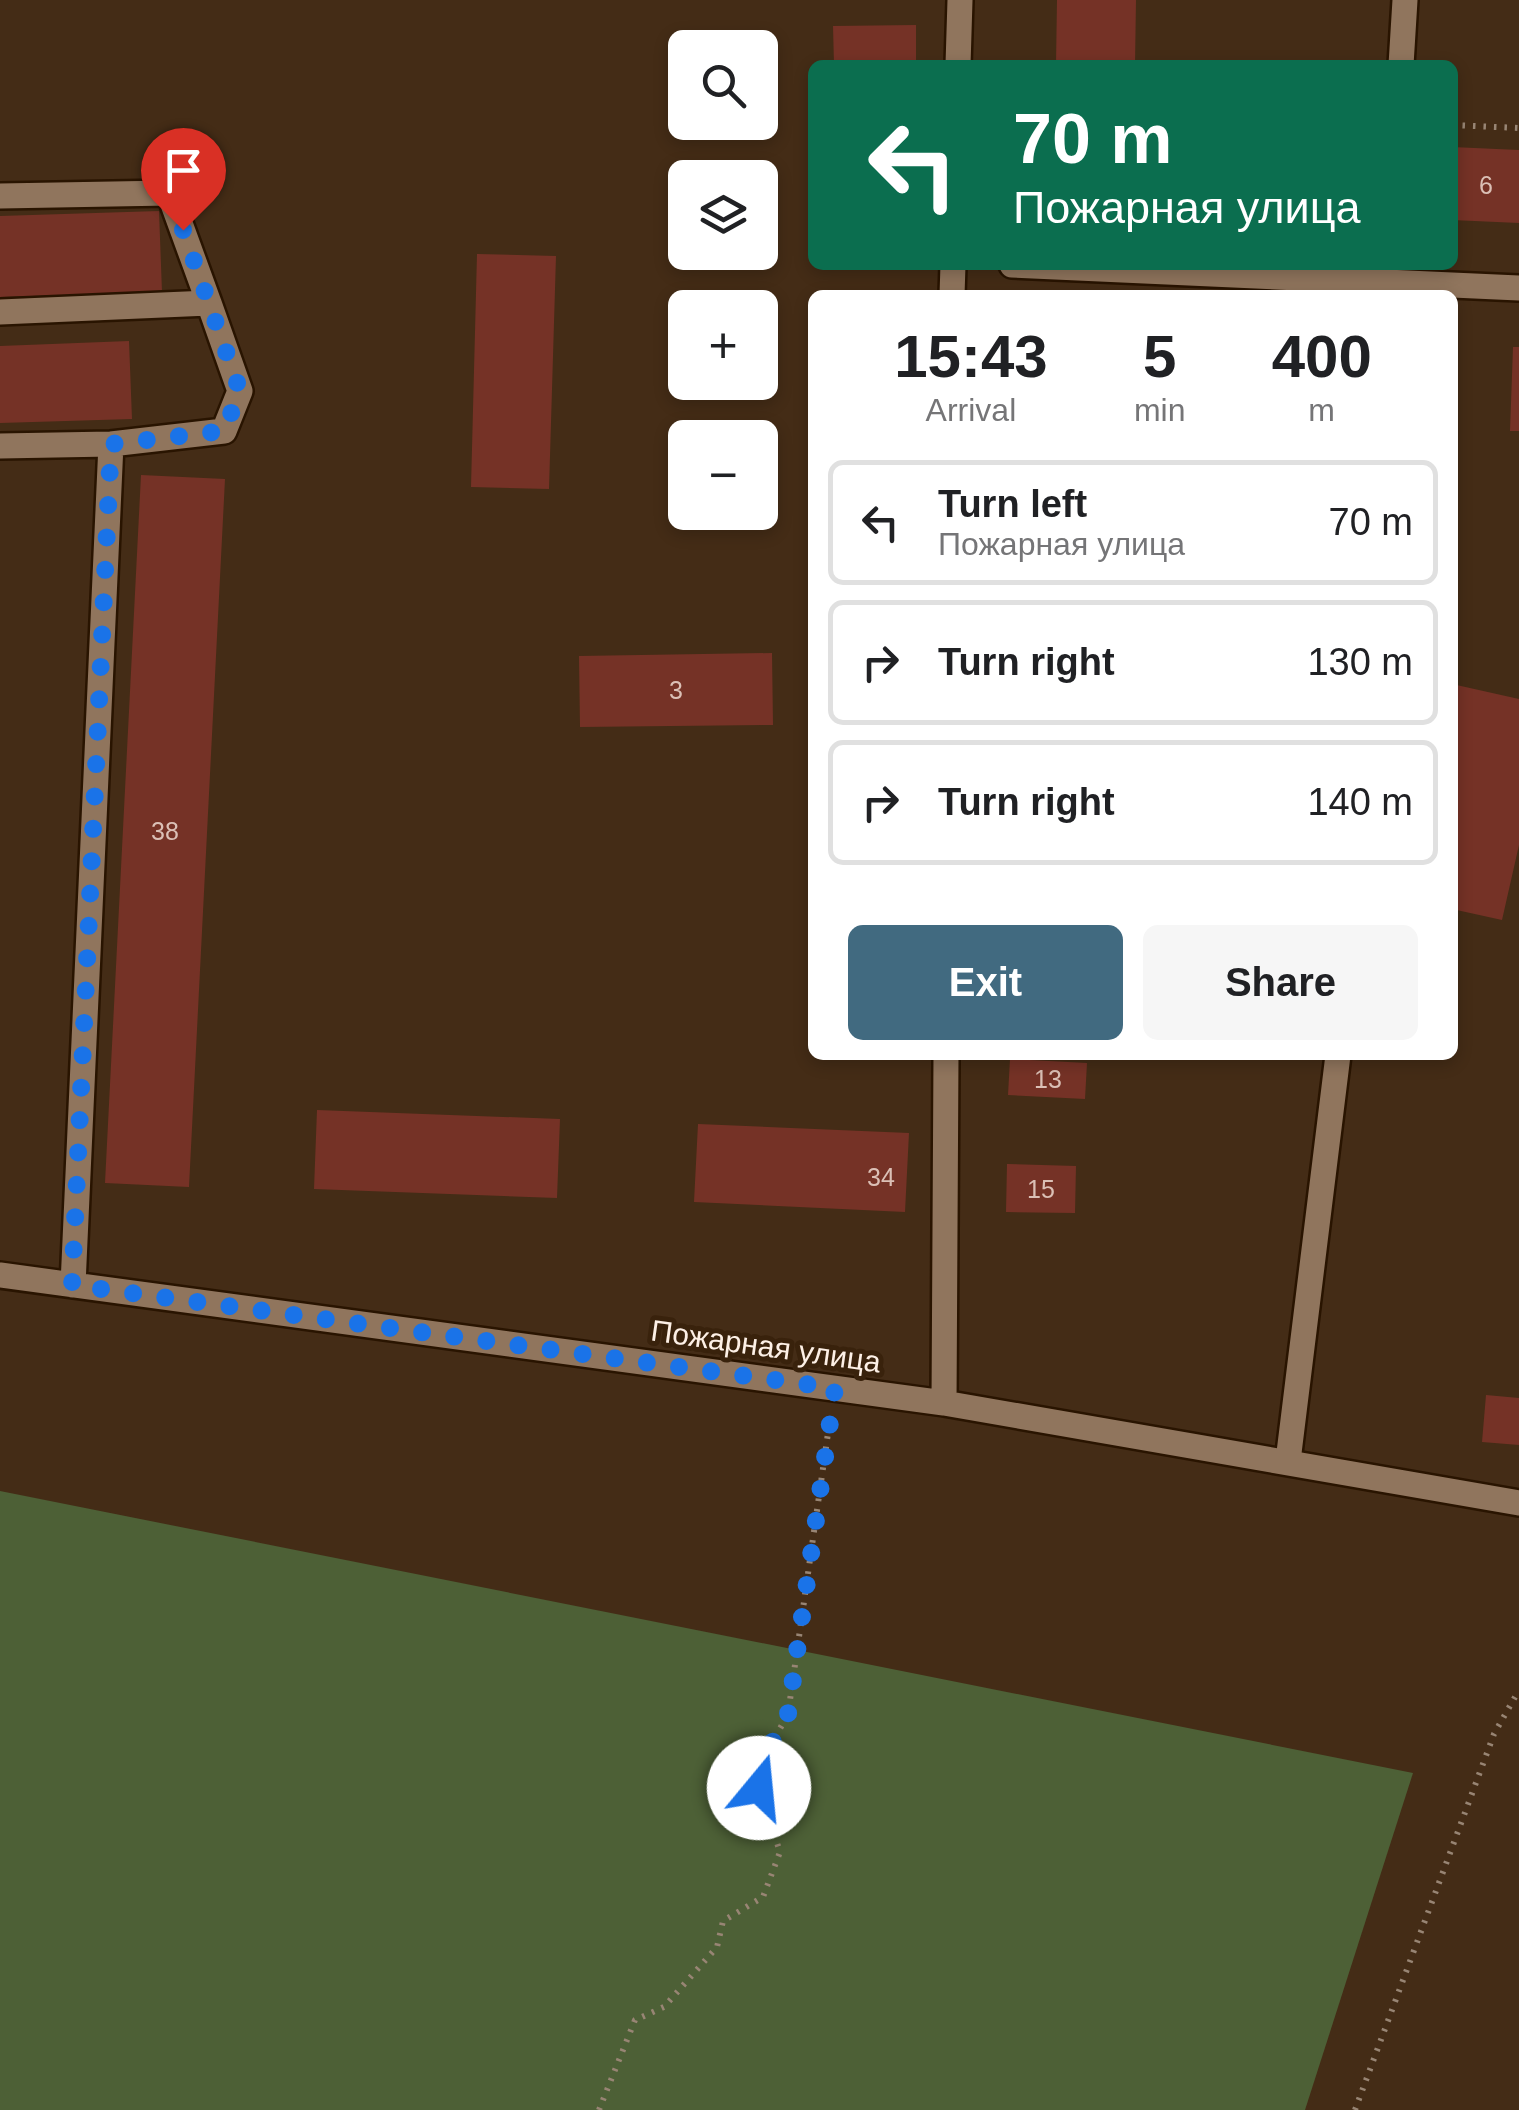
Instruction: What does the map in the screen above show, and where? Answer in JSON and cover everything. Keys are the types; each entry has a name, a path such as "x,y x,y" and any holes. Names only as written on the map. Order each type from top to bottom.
{"street":[{"path":"958,60 960,0"},
{"path":"1401,60 1404,0"},
{"path":"0,196 169,193 240,391 224,431 111,444 0,446"},
{"path":"1122,270 1519,288"},
{"path":"0,312 210,303"},
{"path":"72,1285 111,444"},
{"path":"944,1403 946,1060"},
{"path":"1288,1461 1337,1060"},
{"name":"Пожарная улица","path":"0,1275 944,1403 1519,1503"}],"path":[{"path":"1458,125 1519,128"},
{"path":"599,2110 635,2020 664,2007 717,1947 722,1921 763,1896 780,1852 759,1788 766,1754 788,1714 835,1388"},
{"path":"1355,2110 1494,1734 1519,1690"}],"green space":[{"path":"0,1491 1413,1773 1305,2110 0,2110"}],"building":[{"path":"1057,0 1136,0 1135,60 1056,60"},
{"path":"916,25 916,60 834,60 833,26"},
{"path":"1458,147 1519,150 1519,223 1458,220"},
{"path":"159,211 162,292 0,297 0,216"},
{"path":"477,254 556,256 549,489 471,487"},
{"path":"129,341 132,419 0,423 0,346"},
{"path":"1513,347 1519,347 1519,431 1510,431"},
{"path":"141,475 225,479 189,1187 105,1183"},
{"path":"772,653 773,725 580,727 579,656"},
{"path":"1458,685 1519,699 1519,845 1502,920 1458,910"},
{"path":"1010,1060 1087,1063 1085,1099 1008,1095"},
{"path":"317,1110 560,1119 557,1198 314,1189"},
{"path":"698,1124 909,1133 905,1212 694,1202"},
{"path":"1007,1164 1076,1166 1075,1213 1006,1212"},
{"path":"1486,1395 1519,1398 1519,1445 1482,1442"}],"route":[{"path":"183,230 240,391 224,431 111,444 72,1285 835,1388 788,1714 766,1754 759,1788"}]}
